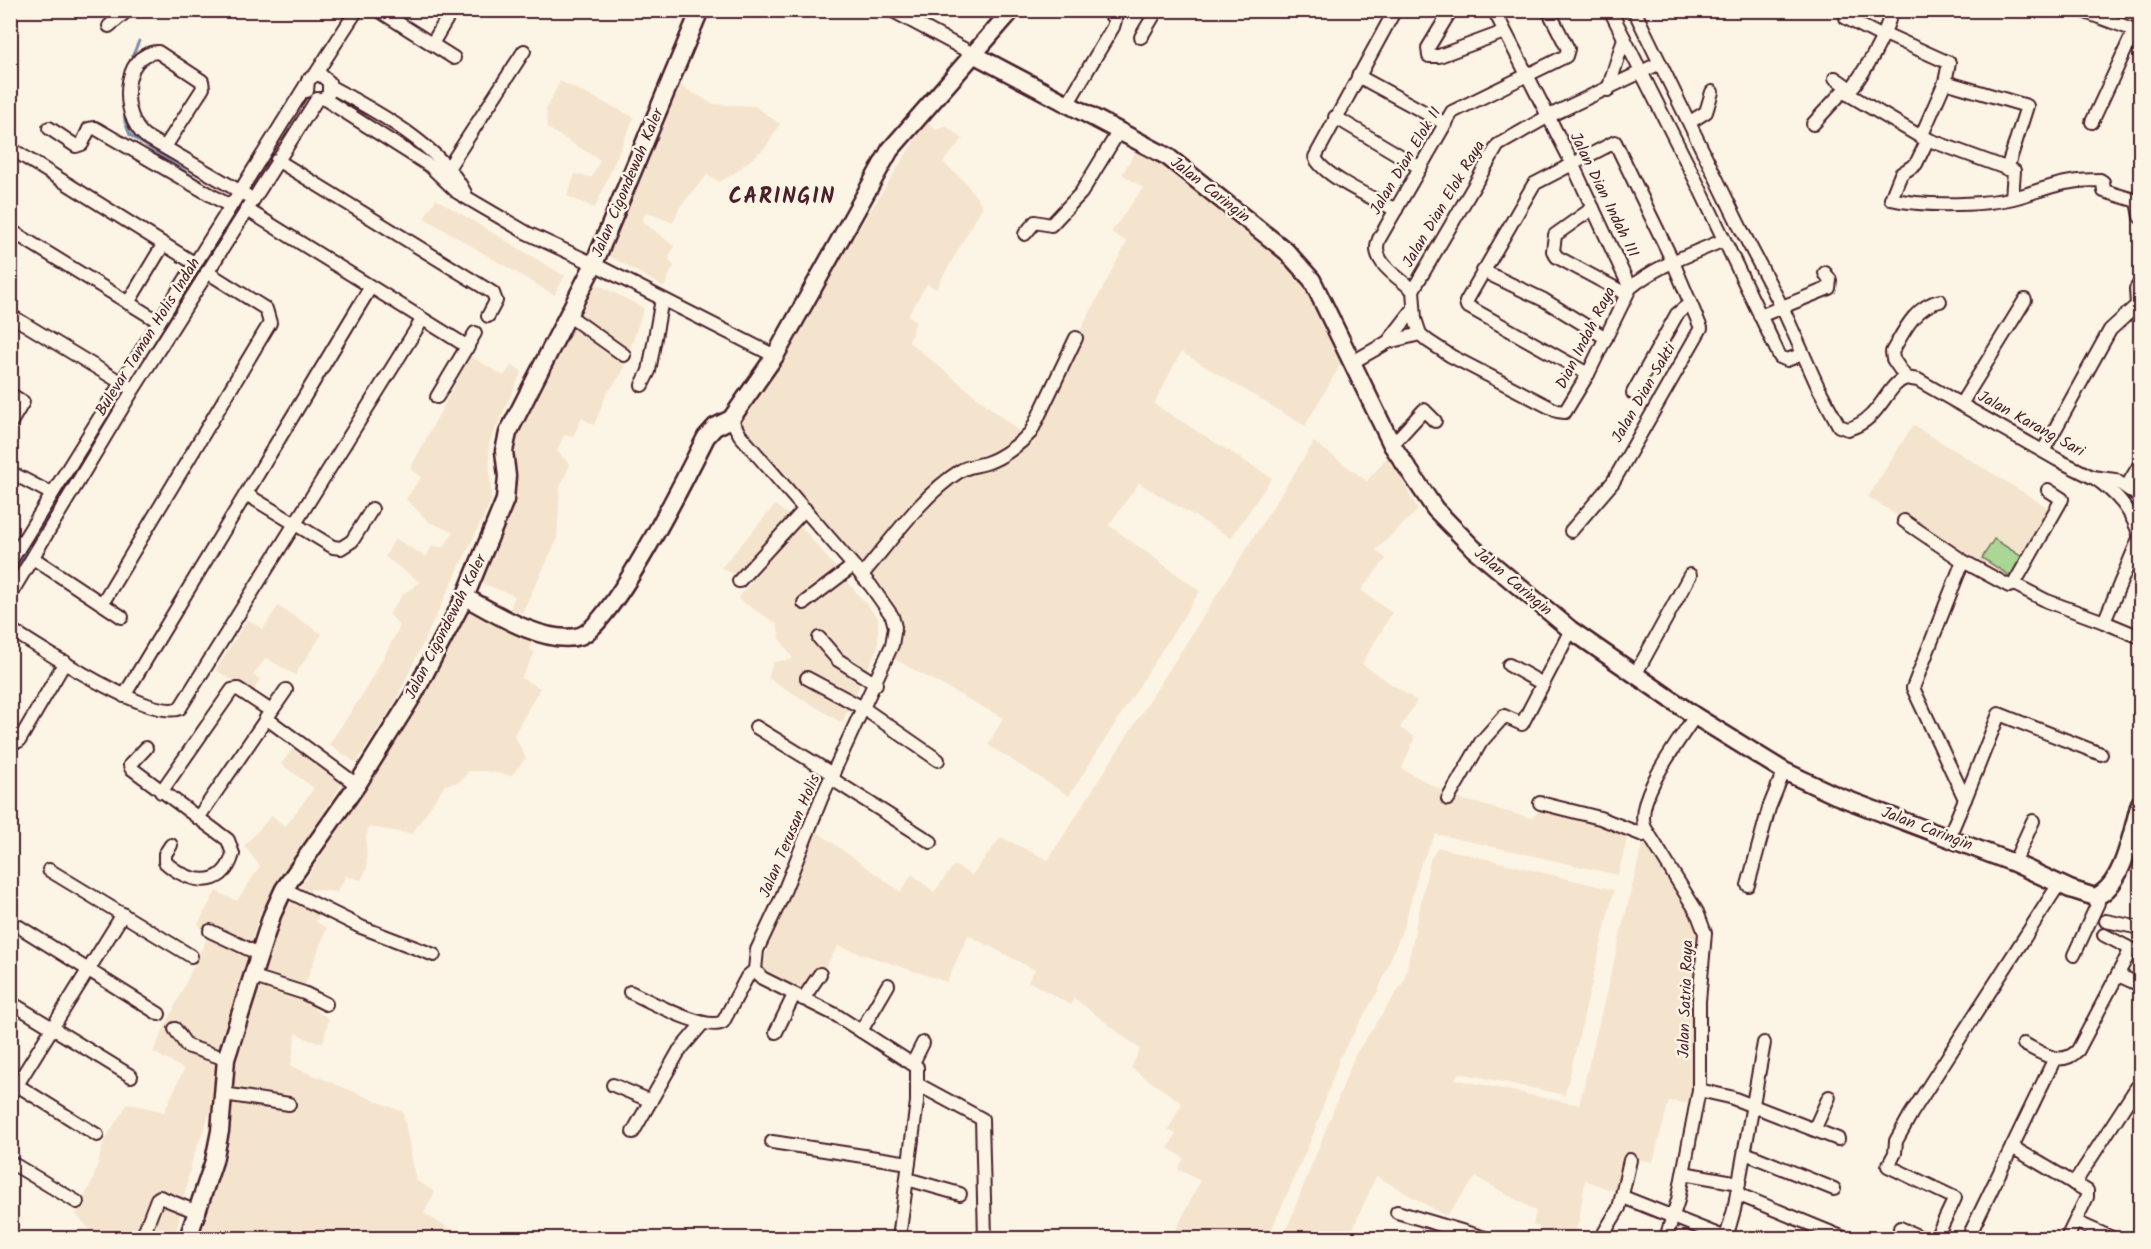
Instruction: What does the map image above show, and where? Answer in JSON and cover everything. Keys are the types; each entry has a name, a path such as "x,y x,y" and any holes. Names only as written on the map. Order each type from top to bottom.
{"main road":[{"name":"Jalan Cigondewah Kaler","path":"188,1239 214,1161 224,1094 226,1059 272,915 284,890 357,785 424,677 465,597 505,500 507,476 504,451 508,433 594,264 700,10"},
{"path":"465,597 522,627 541,633 568,638 591,630 663,523 706,437 715,427 731,419 775,356 890,150 1012,10"},
{"name":"Jalan Caringin","path":"975,55 1172,160 1286,251 1306,272 1319,294 1392,445 1435,509 1458,534 1571,630 1695,716 1784,771 1821,789 2014,863 2059,884 2095,897"},
{"path":"2095,897 2109,890 2117,876 2140,803"}],"street":[{"path":"109,26 128,10"},
{"path":"357,10 315,75 306,85 311,96 320,98 445,172"},
{"path":"378,10 454,58"},
{"path":"432,44 453,10"},
{"path":"891,10 975,55"},
{"path":"1068,103 1113,27 1115,20 1110,10"},
{"path":"1141,37 1157,10"},
{"path":"1395,10 1316,150 1315,160 1337,177 1396,210"},
{"path":"1451,10 1428,48 1429,56 1439,56 1504,32"},
{"name":"Jalan Dian Indah III","path":"1494,10 1572,163 1628,291"},
{"name":"Jalan Dian Elok II","path":"1413,290 1378,258 1377,245 1419,167 1456,109 1567,54 1568,49 1548,10"},
{"path":"1610,10 1781,358 1787,360 1803,354"},
{"path":"1634,10 1839,426 1844,428 1856,426 1869,419 1894,386 1906,378 1893,359 1892,352 1915,315 1928,304 1940,301"},
{"path":"1813,124 1846,92 1875,55 1892,10"},
{"path":"2080,10 2137,31 2092,122"},
{"path":"1846,18 1949,63 1945,82 1916,164 1901,174 1891,200 1946,204 2012,198 2057,183 2100,180 2103,182 2104,191 2137,201 2140,217"},
{"path":"1608,90 1624,38"},
{"path":"445,172 525,51"},
{"path":"165,147 203,88 202,81 158,52 151,52 140,61 128,81 126,92 137,129 165,147 246,198 370,288 468,348"},
{"name":"Jalan Dian Elok Raya","path":"1420,334 1412,311 1413,290 1495,148 1547,117 1608,90 1660,63"},
{"path":"315,75 326,77 331,87 428,148 445,172 467,196 527,233 594,264 775,356"},
{"path":"1358,76 1446,124"},
{"path":"1835,78 1845,85 1846,92"},
{"path":"1945,82 2027,106 2007,169"},
{"name":"Bulevar Taman Holis Indah","path":"10,595 207,272 306,85"},
{"path":"320,98 331,87"},
{"path":"1690,122 1706,112 1712,92"},
{"path":"1846,92 1925,138 2014,172 2012,198"},
{"name":"Bulevar Taman Holis Indah","path":"10,562 230,206 246,198 277,160 320,98"},
{"path":"1335,117 1419,167"},
{"path":"49,128 76,146 82,144 89,129 95,128 230,206"},
{"path":"1024,234 1035,222 1051,225 1073,203 1119,131"},
{"name":"Jalan Dian Sakti","path":"1571,531 1613,482 1699,333 1701,325 1618,146 1612,142 1572,163"},
{"path":"10,148 194,263"},
{"path":"277,160 493,293 496,301 488,316"},
{"path":"1572,163 1532,186 1467,300 1467,306 1588,374"},
{"path":"1593,208 1555,235 1553,251 1557,257 1628,291"},
{"path":"10,230 158,321"},
{"name":"Dian Indah Raya","path":"1420,334 1451,356 1561,412 1567,410 1588,374 1628,291 1642,278 1724,240"},
{"path":"128,303 163,245"},
{"path":"1484,271 1544,300 1606,338"},
{"path":"103,602 270,323 267,309 207,272"},
{"path":"1760,316 1783,309 1829,288 1830,280 1825,273"},
{"path":"2043,451 2109,330 2139,305 2136,289 2140,284"},
{"path":"124,696 370,288"},
{"path":"642,385 649,371 662,299"},
{"path":"1962,405 2025,300"},
{"path":"1633,393 1677,314 1690,303"},
{"path":"1388,342 1412,311"},
{"path":"10,315 133,390"},
{"path":"568,315 624,355"},
{"path":"10,629 124,696 162,710 173,711 180,708 422,320"},
{"path":"437,397 475,333"},
{"path":"1351,363 1388,342 1420,334"},
{"path":"862,575 939,488 960,471 992,460 1022,441 1031,432 1076,338"},
{"name":"Jalan Karang Sari","path":"1906,378 1918,380 2092,477 2108,477 2127,486 2140,497"},
{"path":"10,394 23,402 10,424"},
{"path":"1392,445 1424,410 1435,421"},
{"name":"Jalan Terusan Holis","path":"731,419 740,435 887,606 895,627 890,654 863,708 756,950 755,970"},
{"path":"2127,486 2140,464"},
{"path":"10,471 52,495"},
{"path":"2092,477 2108,487 2123,503 2140,536 2103,622"},
{"path":"1904,521 1963,561 2011,587 2062,499 2048,490"},
{"path":"246,494 333,547 341,548 352,541 372,509"},
{"path":"739,580 805,509"},
{"path":"33,558 123,617"},
{"path":"1963,561 1913,688 1965,799"},
{"path":"804,603 853,566"},
{"path":"1635,675 1690,575"},
{"path":"2014,584 2047,601 2140,638"},
{"path":"1448,799 1483,738 1504,715 1522,724 1571,630"},
{"path":"819,638 838,660 876,684"},
{"path":"19,741 65,662"},
{"path":"1509,665 1543,684"},
{"path":"807,678 863,708 938,760"},
{"path":"161,792 232,690 238,689 357,785"},
{"path":"198,818 286,690"},
{"path":"1948,839 1999,714 2101,754"},
{"name":"Jalan Satria Raya","path":"1666,1239 1674,1218 1699,1090 1700,1001 1706,949 1703,926 1697,912 1645,828 1642,817 1650,790 1695,716"},
{"path":"756,727 931,842"},
{"path":"146,748 130,766 161,792 228,840 233,846 232,859 221,874 209,882 201,881 169,865 164,858 171,845"},
{"path":"1748,885 1769,808 1784,771"},
{"path":"1540,803 1600,818 1643,835"},
{"path":"2014,863 2032,821"},
{"path":"49,870 191,956"},
{"path":"1936,1239 1955,1198 1888,1166 1895,1153 1895,1143 1911,1114 2059,884"},
{"path":"284,890 361,927 434,955"},
{"path":"2074,955 2097,904 2095,897"},
{"path":"97,1135 13,1088 53,1029 123,914"},
{"path":"2106,921 2140,928"},
{"path":"18,926 159,1014"},
{"path":"210,931 261,955"},
{"path":"2024,1044 2054,1060 2067,1058 2078,1050 2130,949 2104,935"},
{"path":"630,992 702,1024 716,1025 723,1022 742,987 755,970 762,978 861,1031 914,1063 918,1069 919,1084 899,1239"},
{"path":"776,1032 799,997 820,974"},
{"path":"2118,975 2140,985"},
{"path":"254,976 304,993 326,1004"},
{"path":"861,1031 888,985"},
{"path":"10,1002 131,1076"},
{"path":"633,1132 679,1051 702,1024"},
{"path":"175,1029 187,1046 226,1059"},
{"path":"914,1063 923,1043"},
{"path":"1623,1197 1726,1238 1738,1189 1764,1043"},
{"path":"1968,1239 2054,1060"},
{"path":"919,1084 981,1119 984,1143 985,1239"},
{"path":"613,1085 651,1101"},
{"path":"2074,1184 2137,1088"},
{"path":"1699,1090 1730,1097 1815,1128 1838,1139"},
{"path":"224,1094 289,1104"},
{"path":"1815,1128 1829,1097"},
{"path":"772,1142 909,1163"},
{"path":"2013,1147 2087,1191 2088,1195 2067,1239"},
{"path":"1745,1153 1834,1189"},
{"path":"1601,1239 1623,1197 1630,1160"},
{"path":"10,1162 77,1202"},
{"path":"1683,1173 1738,1189 1844,1239"},
{"path":"907,1179 960,1194"},
{"path":"142,1239 160,1197 196,1212"},
{"path":"1397,1212 1453,1234 1485,1239"},
{"path":"2076,1222 2112,1239"},
{"path":"1900,1228 1922,1239"}],"shaded area":[{"path":"560,81 634,117 595,208 567,196 575,174 592,177 600,160 547,128 546,110"},
{"path":"681,86 713,104 755,106 780,124 766,147 736,172 720,182 707,175 680,207 673,223 646,212 642,221 674,246 669,259 674,266 664,287 604,253 663,114"},
{"path":"927,121 936,130 946,126 963,139 943,162 965,182 983,206 936,289 927,284 908,315 916,321 909,342 1025,436 1127,242 1111,232 1143,188 1122,174 1139,146 1265,242 1294,269 1342,362 1305,426 1181,352 1154,404 1272,478 1231,538 1139,483 1109,525 1200,591 1069,796 988,745 1003,718 892,658 900,627 745,436 741,426 743,412"},
{"path":"436,199 565,276 554,295 424,218"},
{"path":"593,282 644,308 622,373 606,395 594,425 582,418 573,437 564,435 557,451 570,465 560,487 557,540 522,613 510,609 515,596 481,583 506,520 514,444"},
{"path":"470,356 504,376 511,365 522,371 489,443 491,501 393,706 356,763 329,744 367,688 400,626 389,614 403,594 420,582 385,557 395,538 426,557 432,546 444,547 453,532 429,522 406,499 421,477 410,469"},
{"path":"1913,425 2054,511 2011,587 1868,497"},
{"path":"1314,442 1367,481 1389,455 1418,510 1376,550 1386,559 1361,590 1392,613 1362,664 1417,701 1400,728 1415,737 1402,769 1457,798 1531,818 1541,810 1554,807 1629,831 1618,875 1436,834 1421,863 1405,923 1379,989 1340,1057 1315,1130 1268,1238 1172,1238 1200,1181 1178,1169 1184,1158 1168,1148 1176,1134 1168,1130 1182,1103 1131,1068 1140,1049 1074,998 1071,1005 1028,981 1035,970 968,935 947,982 838,946 808,997 763,974 762,964 812,828 901,892 912,874 934,892 954,865 972,875 1001,837 1048,860"},
{"path":"775,505 795,519 878,618 878,647 842,723 768,678 773,662 793,659 780,639 777,624 738,599 751,582 721,568"},
{"path":"466,604 534,640 529,648 535,653 521,678 540,688 514,735 526,758 511,776 485,771 469,771 459,782 445,785 412,834 369,827 366,838 367,868 361,880 346,876 337,892 311,889 308,898 322,907 316,922 327,928 303,990 316,1001 314,1009 329,1019 323,1042 311,1041 296,1033 291,1066 403,1112 416,1180 435,1192 424,1213 464,1238 196,1238 227,1155 233,1075 277,923 360,797 424,691"},
{"path":"278,606 322,634 295,675 266,658 253,675 260,679 253,693 216,670 247,619 263,629"},
{"path":"293,748 345,779 260,913 219,1050 213,1105 192,1161 175,1238 98,1238 76,1215 94,1177 104,1141 128,1103 164,1112 184,1069 153,1052 208,936 198,924 216,891 237,901 260,866 244,846 272,815 285,827 314,788 281,764"},
{"path":"1643,841 1684,900 1701,940 1693,1104 1669,1101 1653,1162 1630,1158 1621,1194 1585,1180 1579,1222 1572,1238 1558,1238 1533,1225 1536,1211 1476,1177 1446,1216 1376,1176 1349,1238 1283,1238 1355,1055 1404,981 1430,860 1438,847 1614,890 1565,1095 1459,1073 1455,1079 1579,1105"}],"green space":[{"path":"1994,539 2024,558 2012,577 1982,558"}],"waterway":[{"path":"125,73 139,41"},
{"path":"123,91 125,122 130,135 215,191"},
{"path":"133,378 237,205"},
{"path":"10,579 123,393"}],"district":[{"name":"CARINGIN","path":"782,197"}]}
